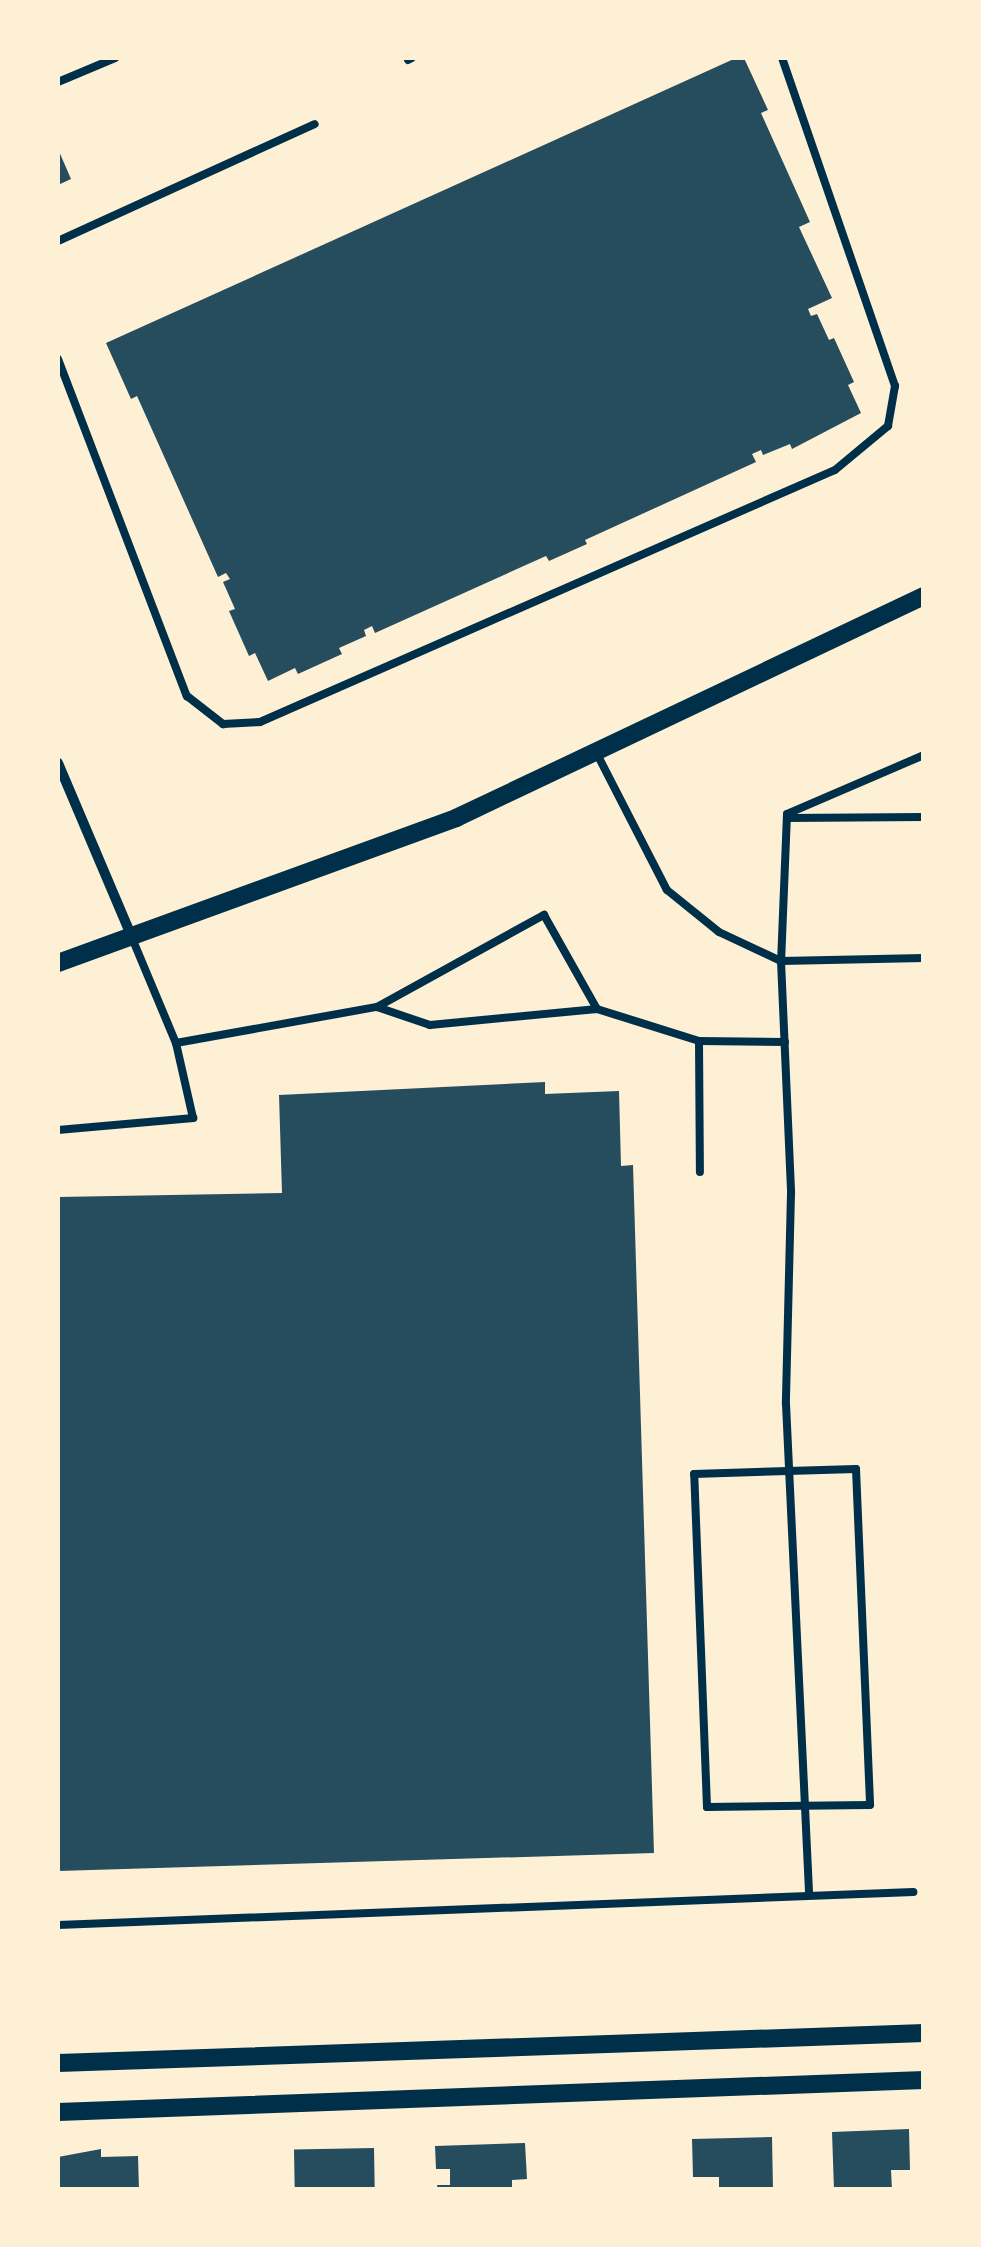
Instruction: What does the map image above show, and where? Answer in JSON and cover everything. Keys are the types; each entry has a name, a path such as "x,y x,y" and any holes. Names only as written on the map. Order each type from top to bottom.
{"street":[{"path":"58,963 456,818 924,596"},
{"path":"58,763 132,938"},
{"path":"58,2062 924,2033"},
{"path":"58,2112 924,2080"}],"lane":[{"path":"58,82 116,58"},
{"path":"58,359 186,696 223,724 260,722 835,470 888,426 896,386 782,58"},
{"path":"58,240 315,124"},
{"path":"596,752 667,890 719,932 781,962 924,958"},
{"path":"809,1894 786,1404 791,1193 781,962 787,814 924,755"},
{"path":"787,818 924,817"},
{"path":"176,1043 377,1007 544,915 597,1008"},
{"path":"58,1130 192,1118 176,1043 132,938"},
{"path":"377,1007 430,1025 597,1008 698,1041 785,1042"},
{"path":"698,1041 700,1172"},
{"path":"856,1469 870,1805 707,1807 694,1474 788,1470 856,1469"},
{"path":"58,1925 914,1892"}],"building":[{"path":"736,58 744,58 768,110 761,113 810,222 799,227 832,298 808,309 811,316 817,314 829,340 834,338 854,382 848,385 861,413 792,449 790,444 763,455 761,450 752,454 756,462 585,540 587,544 549,561 546,556 375,633 372,626 364,630 366,636 339,648 342,654 298,674 295,668 268,681 255,653 249,656 229,611 235,609 223,582 230,579 226,573 218,577 137,396 131,399 106,343"},
{"path":"58,149 71,179 58,185"},
{"path":"545,1082 545,1094 619,1091 621,1166 633,1165 654,1853 58,1871 58,1197 282,1193 279,1095"},
{"path":"909,2129 910,2170 891,2170 892,2190 834,2190 832,2132"},
{"path":"772,2137 773,2190 719,2190 719,2177 693,2177 692,2139"},
{"path":"525,2143 527,2179 512,2180 512,2190 438,2190 437,2185 450,2185 450,2169 436,2169 435,2146"},
{"path":"374,2148 375,2190 295,2190 294,2149"},
{"path":"101,2149 101,2157 138,2156 139,2190 58,2190 58,2157"}]}
